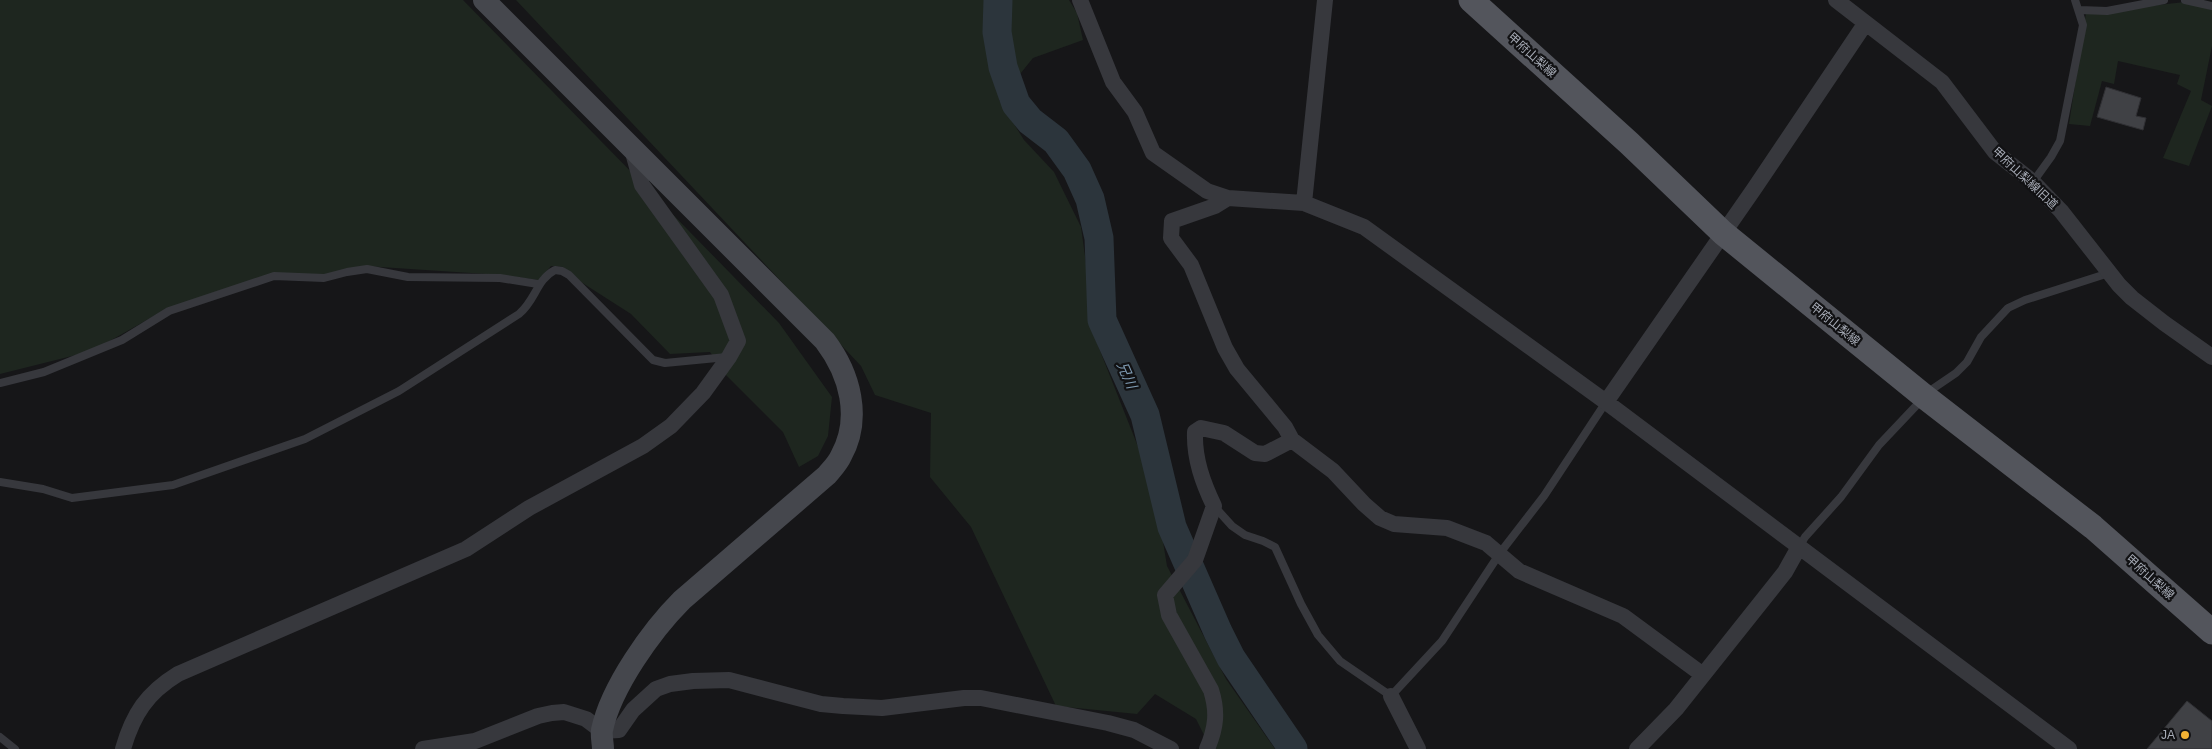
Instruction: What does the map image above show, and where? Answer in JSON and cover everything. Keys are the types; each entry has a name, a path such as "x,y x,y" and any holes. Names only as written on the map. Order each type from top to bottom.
{"main road":[{"name":"甲府山梨線","path":"1471,0 1629,143 1724,233 1925,397 2094,527 2212,632"}],"street":[{"path":"484,0 825,341 836,355 848,384 852,405 852,422 841,456 827,475 682,600 647,641 620,687 602,740"},
{"path":"1080,0 1113,82 1135,112 1153,152 1207,191 1228,198 1304,203 1364,228 1606,402 2069,749"},
{"path":"1304,203 1325,0"},
{"name":"甲府山梨線旧道","path":"1836,0 1858,13 1942,82 1995,152 2033,182 2061,212 2109,273 2132,298 2164,323 2211,354"},
{"path":"1606,402 1724,233 1858,13"},
{"path":"123,749 130,726 141,706 167,681 196,665 466,549 529,508 658,436 703,393 738,341 721,295 642,185 631,148"},
{"path":"1228,198 1215,206 1172,221 1171,238 1191,265 1229,355 1260,399 1285,427 1292,440 1333,471 1380,518 1394,524 1447,528 1486,543 1519,570 1623,616 1703,674"},
{"path":"1207,749 1214,732 1215,702 1211,690 1168,615 1165,594 1194,560 1214,506 1202,480 1196,432 1201,428 1224,433 1255,453 1260,454 1265,454 1292,440"},
{"path":"1637,749 1676,709 1785,572 1798,547"},
{"path":"602,740 620,730 633,710 656,689 670,684 694,681 729,680 821,704 843,706 882,708 964,698 981,698 1108,722 1134,730 1171,749"},
{"path":"1391,696 1418,749"},
{"path":"423,749 475,741 538,716 564,712 586,719 602,740"}],"lane":[{"path":"2033,182 2051,157 2060,140 2083,25 2076,0"},
{"path":"2080,10 2107,11 2164,0"},
{"path":"2185,0 2212,6"},
{"path":"0,384 44,372 122,340 169,311 274,276 324,278 367,269 408,277 500,278 538,284"},
{"path":"0,482 43,489 72,498 172,485 305,439 400,391 519,314 532,301 538,284 555,270 569,275 653,360 665,363 729,357"},
{"path":"1798,547 1841,497 1879,445 1925,397 1956,373 1966,362 1981,337 2008,308 2025,300 2109,273"},
{"path":"1214,506 1232,526 1245,536 1264,541 1275,548 1301,604 1318,635 1340,661 1391,696 1442,641 1500,553 1544,496 1606,402"},
{"path":"0,737 15,749"}],"shaded area":[{"path":"0,0 463,0 779,323 832,397 828,436 818,456 799,467 783,432 725,374 710,352 670,354 631,314 581,282 563,267 551,266 539,280 501,275 365,266 323,275 269,275 168,308 92,351 0,374"},
{"path":"516,0 1069,0 1077,13 1083,40 1033,58 999,100 1024,140 1054,172 1081,227 1088,278 1091,328 1154,487 1167,566 1226,679 1275,749 1211,749 1196,719 1155,694 1137,714 1056,706 971,527 930,477 931,413 875,395 861,366"},
{"path":"2185,2 2212,10 2212,46 2201,100 2212,106 2189,166 2163,158 2191,91 2177,84 2180,75 2118,61 2114,84 2102,81 2090,126 2069,124 2086,13"}],"building":[{"path":"2106,87 2141,98 2136,116 2146,118 2143,130 2097,117"},
{"name":"JA","path":"2187,701 2212,721 2212,749 2147,749"}],"waterway":[{"name":"兄川","path":"998,0 997,32 1003,67 1016,104 1030,121 1056,141 1077,170 1090,199 1099,238 1102,320 1145,415 1172,527 1231,658 1293,749"}],"place":[{"name":"JA","path":"2185,735"}]}
